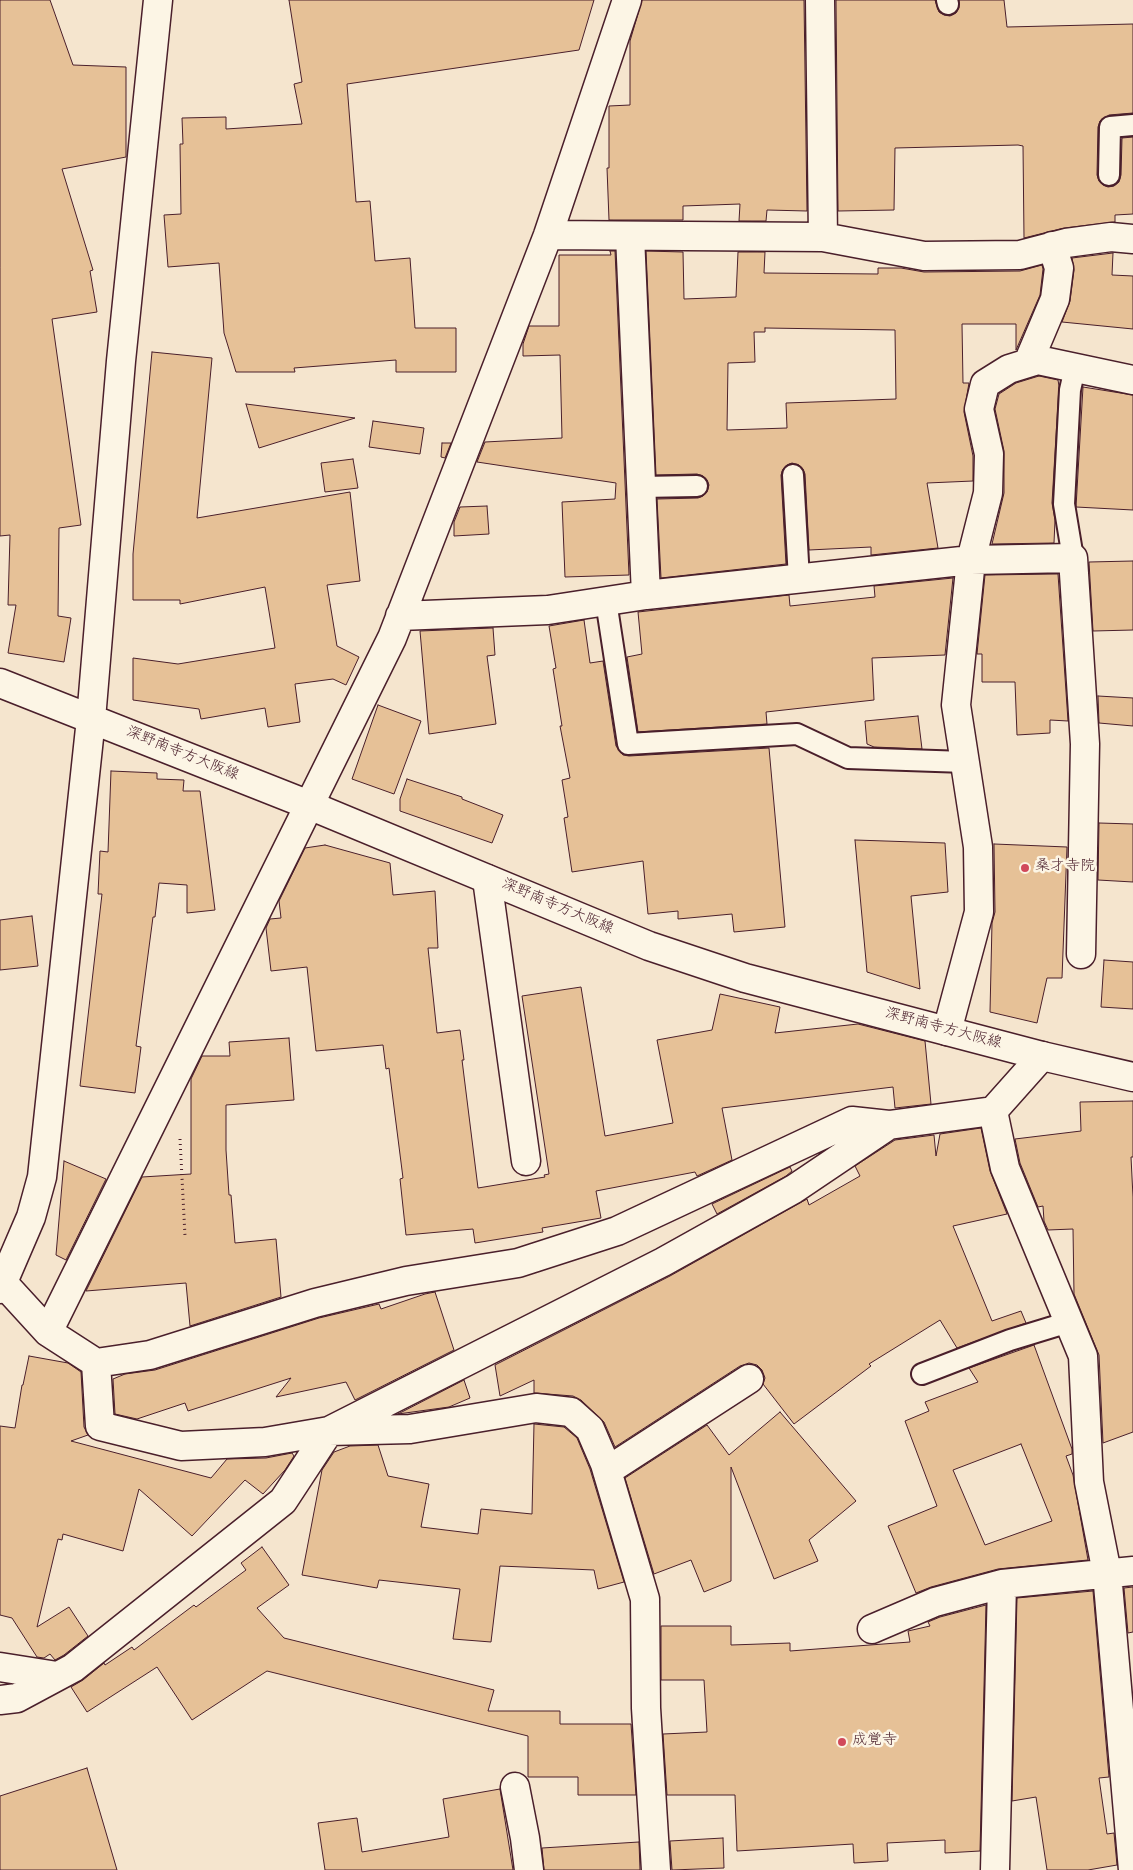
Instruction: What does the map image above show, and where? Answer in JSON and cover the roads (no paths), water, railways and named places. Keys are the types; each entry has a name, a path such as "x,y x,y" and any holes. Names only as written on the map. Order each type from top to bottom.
{"street":[{"path":"158,0 121,361 92,719 42,1177 30,1217 2,1287 48,1332 96,1363 150,1355 315,1303 397,1283 518,1263 617,1231 852,1121 889,1125 993,1111 1042,1056"},
{"path":"48,1332 392,638 548,235 627,0"},
{"path":"820,0 823,237"},
{"path":"548,235 823,237 924,256 1020,255 1052,246 1111,237 1133,239"},
{"path":"630,236 646,595"},
{"path":"1028,363 1055,299 1059,268 1052,246"},
{"path":"947,1032 979,912 978,847 956,705 971,560 988,493 989,454 979,409 986,384 1009,369 1038,360 1133,380"},
{"path":"400,616 548,610 646,595 971,560 1073,558 1085,744 1081,954"},
{"name":"深野南寺方大阪線","path":"0,682 309,805 657,949 744,978 947,1032 1133,1077"},
{"path":"488,879 526,1161"},
{"path":"993,1111 1005,1168 1083,1356 1089,1482 1120,1572 1133,1870"},
{"path":"0,1700 17,1698 73,1668 283,1501 329,1431 672,1257 794,1189 889,1125"},
{"path":"96,1363 100,1426 181,1446 265,1442 329,1431 410,1429 536,1408 571,1412 590,1429 607,1471 645,1599 646,1708 656,1870"},
{"path":"607,1471 749,1379"},
{"path":"872,1629 935,1602 1002,1584 1120,1572"},
{"path":"995,1870 1002,1584"},
{"path":"0,1668 57,1676"},
{"path":"515,1787 529,1870"}],"lane":[{"path":"1109,175 1110,127 1133,125"},
{"path":"1073,558 1064,504 1070,390 1075,368"},
{"path":"793,475 799,579"},
{"path":"641,487 697,486"},
{"path":"606,601 628,744 797,734 848,758 965,762"},
{"path":"922,1374 1010,1340 1069,1322"}],"place":[{"name":"桑才寺院","path":"1025,868"},
{"name":"成覚寺","path":"842,1742"}]}
